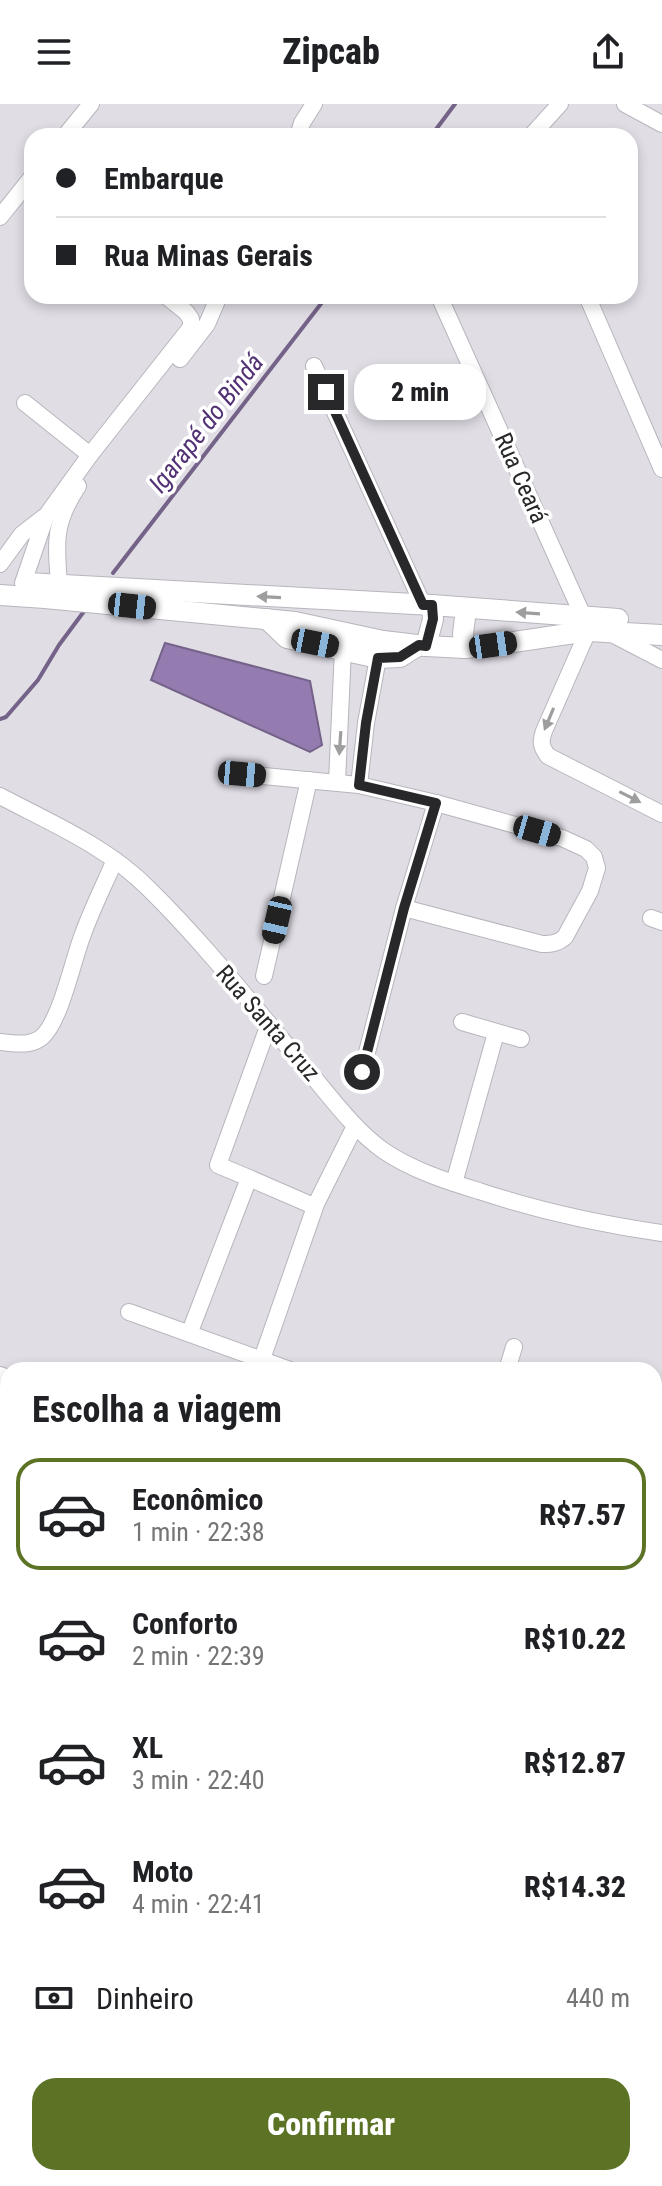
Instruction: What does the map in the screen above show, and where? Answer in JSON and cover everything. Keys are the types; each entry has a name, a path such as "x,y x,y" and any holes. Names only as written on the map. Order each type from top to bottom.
{"main road":[{"path":"0,582 59,585 83,594"},
{"path":"0,595 83,594 427,605 662,635"},
{"path":"109,596 306,624 422,646 465,648 592,626 662,622"},
{"path":"267,619 287,638 378,658 400,657 422,646 433,619 427,605"},
{"path":"465,648 466,609"}],"street":[{"path":"72,128 91,104"},
{"path":"300,128 314,104"},
{"path":"538,128 560,104"},
{"path":"625,104 662,124"},
{"path":"0,217 24,187"},
{"path":"0,564 22,534 46,516 191,327 191,319 176,304"},
{"path":"59,585 56,541 62,515 76,490 199,336 216,304"},
{"name":"Rua Ceará","path":"443,304 592,626"},
{"path":"590,304 662,469"},
{"path":"314,366 427,605"},
{"path":"25,403 90,455"},
{"path":"30,584 46,516"},
{"path":"30,584 56,541"},
{"path":"662,660 592,626 541,741 548,756 662,814"},
{"path":"337,782 343,649"},
{"path":"359,785 378,658"},
{"path":"342,697 355,715 366,723"},
{"path":"242,774 359,785 436,803 562,838 586,849 594,857 597,868 590,891 565,937 552,944 404,908"},
{"path":"264,976 309,780"},
{"name":"Rua Santa Cruz","path":"0,796 115,860 147,886 355,1126 383,1150 408,1165 454,1183 534,1209 662,1233"},
{"path":"362,1072 404,908 436,803"},
{"path":"0,1042 33,1042 49,1028 115,860"},
{"path":"462,1022 521,1039"},
{"path":"269,1024 218,1165 309,1204"},
{"path":"454,1183 496,1033"},
{"path":"262,1359 316,1204 355,1126"},
{"path":"191,1329 249,1178"},
{"path":"129,1312 270,1362"},
{"path":"509,1362 514,1347"}],"shaded area":[{"path":"165,643 310,681 322,745 310,752 151,680"}],"waterway":[{"name":"Igarapé do Bindá","path":"437,128 455,104"},
{"name":"Igarapé do Bindá","path":"113,573 321,304"},
{"name":"Igarapé do Bindá","path":"0,719 6,717 38,680 85,610"}],"route":[{"path":"326,392 423,605 432,605 433,619 426,646 419,645 400,657 378,658 366,723 359,785 436,803 404,908 362,1072"}]}
